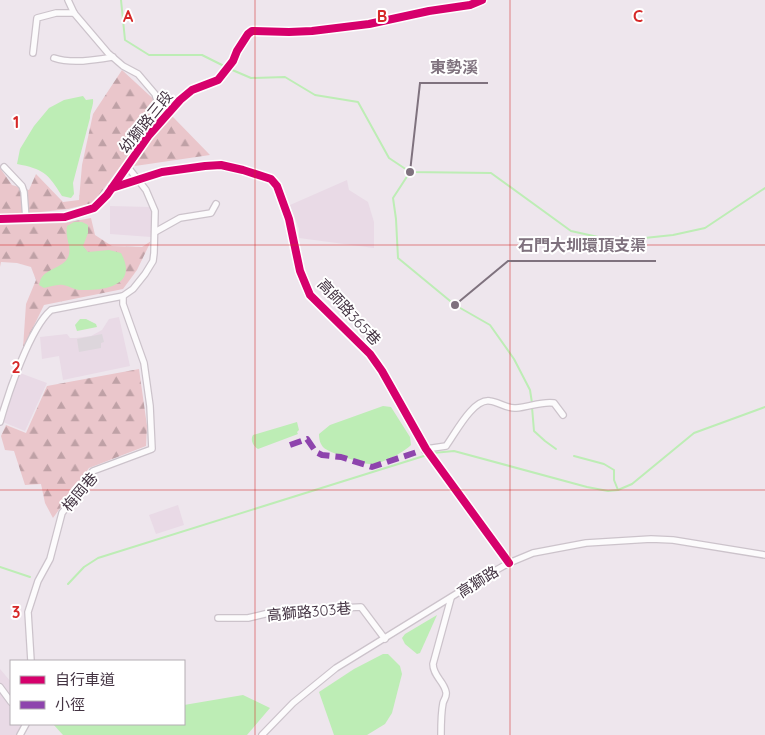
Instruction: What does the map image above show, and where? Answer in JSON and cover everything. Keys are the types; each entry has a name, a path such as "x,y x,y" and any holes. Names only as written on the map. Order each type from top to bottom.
{"street":[{"path":"68,0 74,13 113,57 123,66 138,74 154,94 163,119"},
{"name":"幼獅路三段","path":"0,219 65,216 94,208 107,195 149,134 180,100 192,90 218,80 233,61 248,34 252,31 312,31 369,24 429,10 470,6 482,0"},
{"path":"33,53 37,18 56,13 74,13"},
{"path":"54,58 60,60 96,60 113,57"},
{"name":"高師路365巷","path":"112,188 162,172 221,165 271,179 277,186 287,211 294,235 300,272 310,295 370,354 382,371 426,449 509,563"},
{"path":"0,422 21,362 44,316 51,310 123,296 133,289 152,261 155,211 146,190 127,166"},
{"path":"4,167 22,186 26,219"},
{"path":"154,232 180,218 211,213 216,204"},
{"name":"梅岡巷","path":"31,660 28,612 38,581 50,559 62,513 93,471 152,449 150,406 144,362 123,304 123,296"},
{"path":"426,449 446,446 468,414 476,405 484,401 490,400 513,408 547,402 554,403 563,415"},
{"name":"高獅路","path":"262,735 293,703 329,674 509,563 533,553 586,543 651,539 673,540 765,555"},
{"path":"441,735 443,702 446,692 433,671 451,598"},
{"name":"高獅路303巷","path":"218,618 248,618 277,611 361,607 385,639"},
{"path":"0,687 10,701"}],"shaded area":[{"path":"83,96 86,100 93,99 93,104 73,183 74,194 71,198 62,196 53,182 44,173 17,164 20,149 34,126 49,108 64,100"},
{"path":"347,180 349,190 368,202 374,222 374,248 299,238 299,229 290,205"},
{"path":"110,206 150,207 152,216 151,237 110,234"},
{"path":"74,222 82,222 88,225 88,233 83,246 88,252 109,250 121,253 126,273 116,284 89,290 79,290 65,285 44,288 39,285 45,274 61,265 68,258 67,226"},
{"path":"119,317 130,366 63,380 59,356 42,359 40,337 67,334 70,338 91,336 102,330 109,319"},
{"path":"80,319 86,319 96,324 97,327 77,331 75,325"},
{"path":"102,334 104,342 101,343 101,348 79,352 77,339"},
{"path":"20,373 47,383 25,431 3,422"},
{"path":"383,406 391,407 410,437 411,445 403,451 385,461 369,464 353,460 324,448 319,434 330,425"},
{"path":"297,422 298,434 258,449 252,443 253,435"},
{"path":"178,505 184,525 156,534 149,515"},
{"path":"437,615 420,653 417,654 405,644 402,638 405,634"},
{"path":"383,654 388,654 400,666 402,674 392,713 385,724 367,735 334,735 319,692 354,669"},
{"path":"0,669 10,681 10,725 28,725 22,735 0,735"},
{"path":"243,695 270,708 247,735 63,735 54,725 185,725 185,705"}],"green space":[{"path":"122,70 174,118 210,155 135,166 126,159 93,203 68,209 23,214 0,214 0,168 12,185 29,190 36,174 63,202 79,200 82,165 93,114"},
{"path":"91,218 95,235 112,246 142,247 151,241 137,270 123,289 44,305 23,348 26,304 36,280 31,267 17,263 1,262 0,267 0,225 64,223"},
{"path":"139,369 147,426 146,446 89,468 53,518 45,503 41,484 25,485 14,451 5,450 1,436 6,425 26,433 47,386"}],"waterway":[{"path":"121,0 125,40 149,55 202,55 226,67"},
{"path":"230,69 251,78 285,77 315,95 358,102 389,158 410,172 491,173 571,231 616,241 673,235 705,228 765,188"},
{"path":"410,172 393,198 398,258 455,305 490,325 514,359 530,390 532,403"},
{"path":"532,407 534,431 556,449"},
{"path":"433,453 454,451 587,487 608,491 618,490 632,484 694,433 765,407"},
{"path":"68,584 84,567 98,558 427,455"},
{"path":"574,456 604,464 614,470 614,480 618,490"},
{"path":"0,567 30,577"}],"marked path":[{"path":"290,445 307,439 316,452 322,455 341,457 372,467 426,449"}],"cycle path":[{"path":"0,219 65,217 94,208 107,195 149,135 180,100 192,90 218,80 233,61 248,34 252,31 312,31 369,24 429,11 470,5 482,0"},
{"path":"112,188 162,172 221,165 271,179 277,186 289,219 300,271 310,295 370,354 382,371 426,449 509,563"}],"place":[{"name":"東勢溪","path":"410,172"},
{"name":"石門大圳環頂支渠","path":"455,305"}]}
